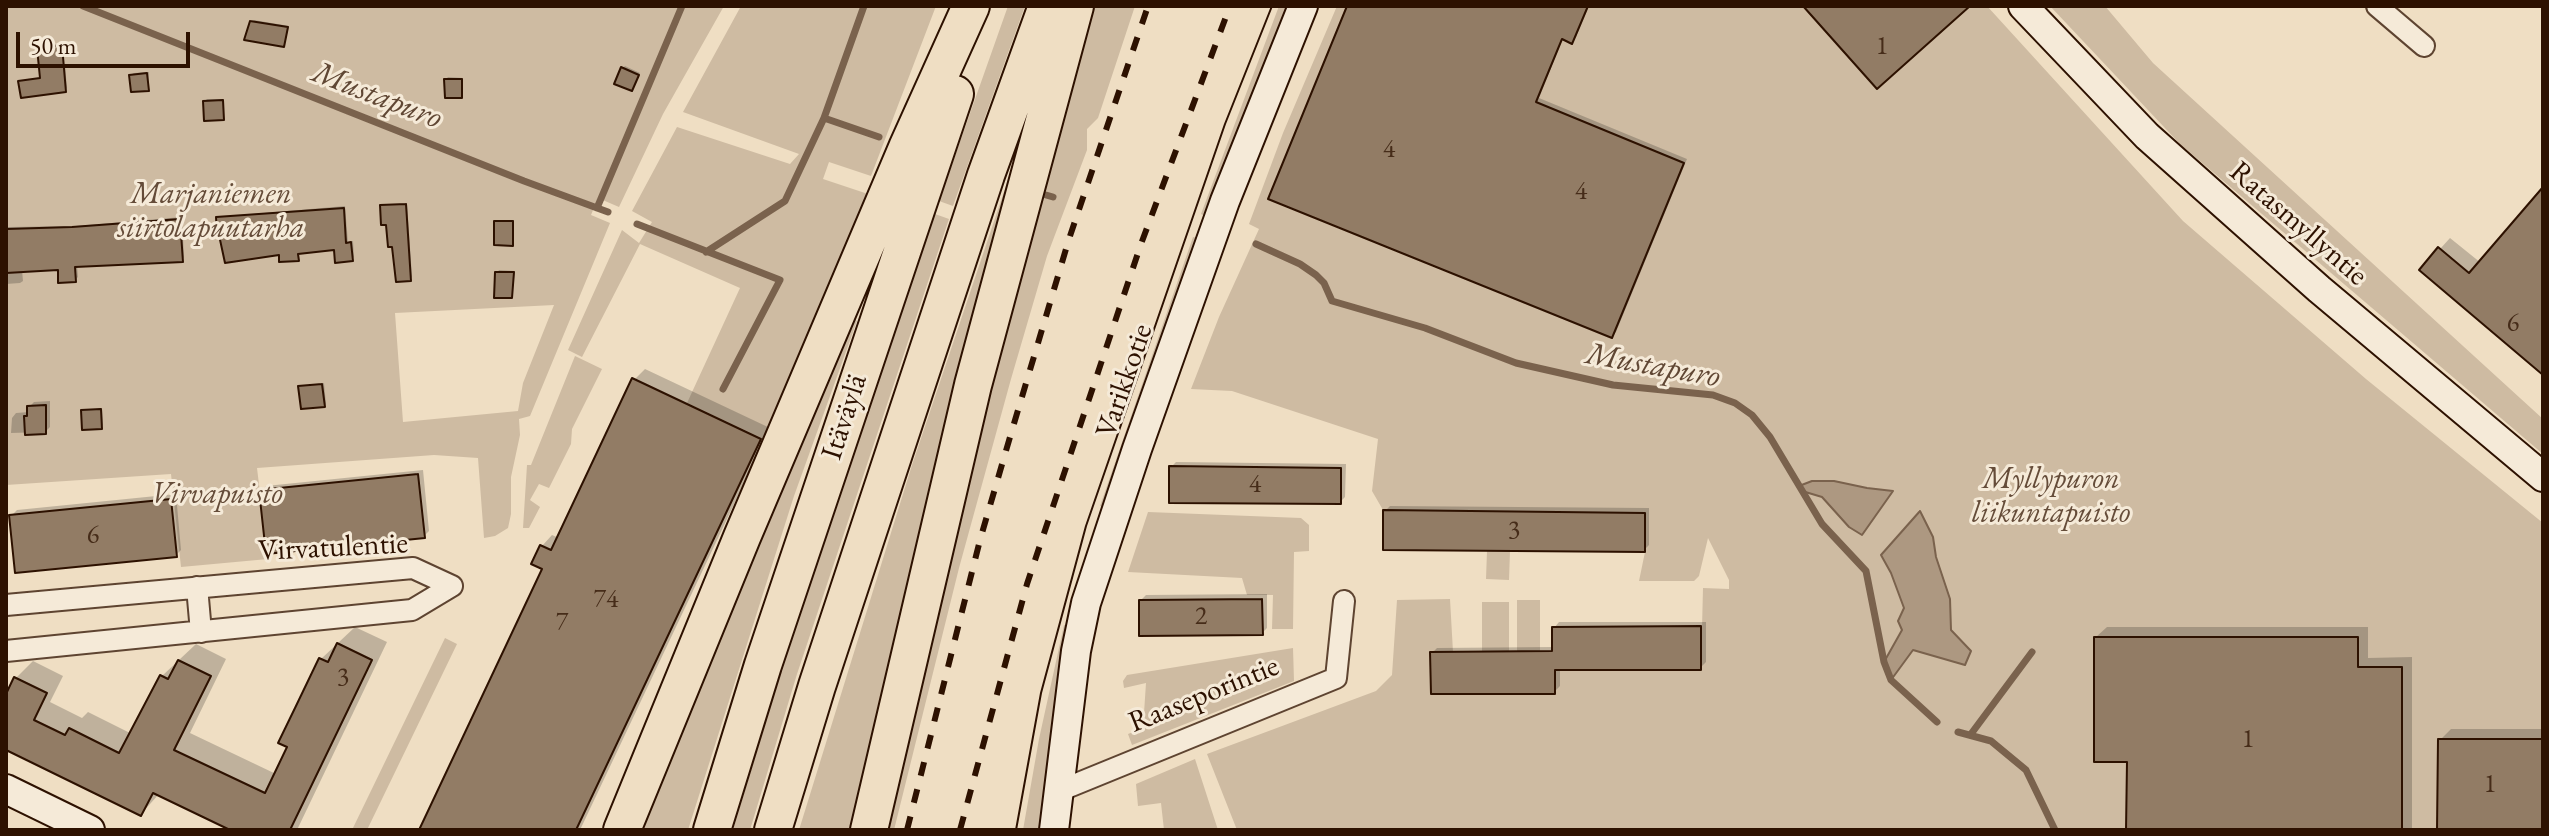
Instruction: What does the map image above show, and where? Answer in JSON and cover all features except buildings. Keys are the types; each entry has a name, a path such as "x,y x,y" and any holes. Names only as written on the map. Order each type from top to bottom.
{"highway":[{"path":"622,830 754,508 907,148 971,6"},
{"name":"Itäväylä","path":"712,830 783,604 933,154 987,6"},
{"name":"Itäväylä","path":"773,830 817,686 976,205 1047,6"},
{"path":"869,830 973,385 1075,6"}],"main road":[{"name":"Varikkotie","path":"1059,791 1076,651 1099,561 1220,215 1303,6"},
{"name":"Ratasmyllyntie","path":"2023,6 2147,136 2319,289 2543,477"},
{"path":"6,789 90,830"},
{"path":"1055,829 1059,791"}],"street":[{"path":"2377,6 2424,46"},
{"name":"Virvatulentie","path":"6,605 413,568 452,586 412,610 6,651"},
{"path":"197,587 201,632"},
{"name":"Raaseporintie","path":"1059,791 1336,678 1344,601"}],"green space":[{"name":"Marjaniemen siirtolapuutarha","path":"6,6 724,6 663,114 619,207 598,198 591,215 610,223 530,416 519,419 520,435 511,477 508,528 484,538 478,458 434,455 257,468 268,559 181,567 171,474 6,485","holes":["554,305 523,383 518,411 403,422 395,313"]},
{"path":"741,6 936,6 871,176 829,162 823,179 871,195 768,441 687,403 740,288 640,244 582,357 568,350 622,230 639,243 652,222 632,211 677,127 790,164 799,154 683,112"},
{"path":"1008,6 1025,6 953,206 939,201"},
{"path":"1092,6 1135,6 1098,118 1087,129 1087,150 1047,256 1011,379 959,568 894,830 882,830 966,464"},
{"path":"1279,6 1289,6 1205,216 1201,214"},
{"name":"Myllypuron liikuntapuisto","path":"1337,6 1987,6 2183,221 2366,379 2543,523 2543,830 1237,830 1207,754 1376,691 1392,675 1397,600 1450,599 1453,652 1430,652 1431,694 1555,694 1555,671 1701,669 1703,588 1729,589 1729,580 1708,538 1699,576 1694,581 1639,581 1645,552 1644,513 1383,510 1372,491 1378,439 1232,391 1191,389 1259,229 1249,224 1283,133"},
{"path":"2050,6 2105,6 2153,63 2543,419 2543,454 2180,144"},
{"path":"1017,153 859,830 799,830 912,465"},
{"path":"935,214 949,219 797,674 750,830 733,830 781,671"},
{"path":"1193,237 1198,238 1103,507 1100,506"},
{"path":"847,314 857,321 794,496 688,830 636,830"},
{"path":"575,356 602,369 572,429 571,444 549,488 539,484 530,500 540,507 529,528 523,528 527,465 531,465"},
{"path":"1148,512 1301,518 1309,525 1309,551 1294,552 1293,629 1272,629 1273,595 1247,595 1242,578 1128,572"},
{"path":"1487,551 1510,551 1509,580 1486,579"},
{"path":"1517,600 1540,600 1540,651 1517,652"},
{"path":"1482,602 1509,602 1509,652 1482,652"},
{"path":"1064,625 1070,626 1043,830 1023,830 1039,739"},
{"path":"445,638 457,644 367,830 352,830"},
{"path":"1293,648 1294,681 1132,745 1128,734 1143,728 1146,683 1124,688 1123,681 1127,675"},
{"path":"1195,759 1218,830 1164,830 1161,803 1138,806 1136,784"}],"shaded area":[{"path":"1812,481 1834,481 1893,491 1862,535 1849,527 1822,497 1802,491 1799,486"},
{"path":"1920,511 1933,537 1950,599 1951,630 1971,651 1965,665 1913,650 1891,680 1884,662 1902,630 1898,621 1904,608 1881,555"}],"waterway":[{"name":"Mustapuro","path":"83,6 608,212"},
{"path":"597,208 682,6"},
{"path":"824,118 864,6"},
{"name":"Mustapuro","path":"706,252 785,201 824,118 879,137"},
{"name":"Mustapuro","path":"1046,195 1053,197"},
{"path":"637,224 780,280 723,389"},
{"name":"Mustapuro","path":"1256,244 1300,264 1316,275 1324,283 1332,301 1425,328 1516,363 1613,385 1713,395 1735,403 1752,415 1770,437 1822,524 1866,571 1884,662 1891,680 1937,722"},
{"path":"1971,734 2032,652"},
{"name":"Mustapuro","path":"1958,732 1991,741 2026,770 2055,830"}],"tram line":[{"path":"1016,830 1041,693 1086,526 1225,124 1272,6"}],"railway":[{"path":"907,830 980,540 1010,437 1069,239 1148,6"},
{"path":"960,830 1027,584 1141,244 1230,6"}],"park label":[{"name":"Virvapuisto","path":"217,495"}]}
